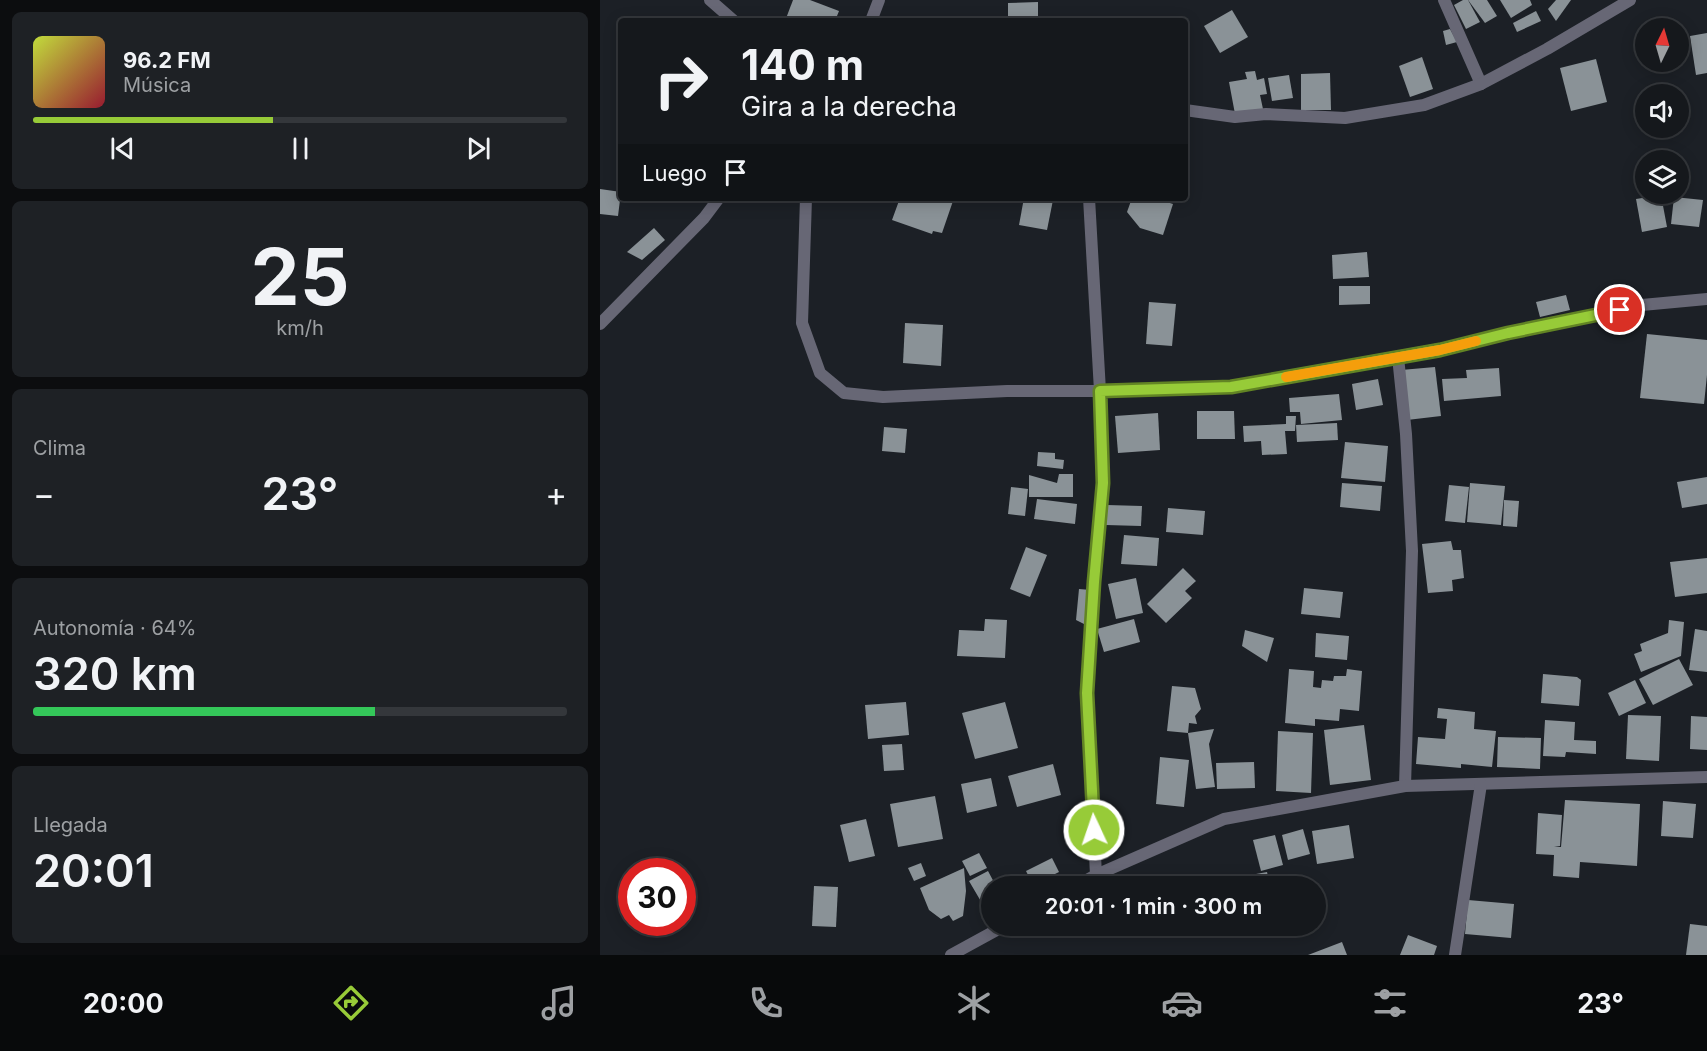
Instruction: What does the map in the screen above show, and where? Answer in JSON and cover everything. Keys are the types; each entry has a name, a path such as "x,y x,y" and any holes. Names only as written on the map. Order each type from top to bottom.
{"street":[{"path":"710,0 731,18"},
{"path":"873,18 879,0"},
{"path":"1444,0 1481,84"},
{"path":"1188,110 1235,117 1266,114 1346,118 1424,105 1481,84 1547,49 1630,0"},
{"path":"600,324 704,218 717,201"},
{"path":"806,201 802,323 820,373 844,393 883,397 1007,391 1231,387 1440,350 1508,333 1642,306 1707,299"},
{"path":"1089,201 1103,483 1087,693 1096,875 1224,819 1406,786 1707,777"},
{"path":"1398,357 1406,434 1412,551 1406,786"},
{"path":"1455,955 1481,784"},
{"path":"951,955 986,936"}],"building":[{"path":"793,0 810,0 839,11 836,18 786,18"},
{"path":"1468,0 1480,22 1466,29 1454,5"},
{"path":"1468,0 1487,0 1497,16 1485,23"},
{"path":"1500,0 1530,0 1532,5 1511,18"},
{"path":"1556,0 1571,0 1556,21 1548,9"},
{"path":"1038,2 1038,18 1008,18 1008,3"},
{"path":"1232,10 1248,37 1220,53 1204,26"},
{"path":"1536,11 1541,21 1517,32 1513,23"},
{"path":"1450,29 1457,42 1446,45 1443,31"},
{"path":"1707,33 1707,73 1696,75 1690,36"},
{"path":"1422,57 1433,89 1410,97 1399,66"},
{"path":"1596,59 1607,102 1571,111 1560,68"},
{"path":"1255,71 1257,80 1264,78 1267,94 1260,95 1263,109 1235,114 1229,82 1247,79 1245,72"},
{"path":"1330,73 1331,110 1301,110 1301,74"},
{"path":"1289,75 1293,98 1272,101 1268,78"},
{"path":"600,189 618,192 618,201 620,201 618,216 600,214"},
{"path":"1689,199 1703,200 1699,227 1671,224 1673,204 1689,204"},
{"path":"899,201 953,201 942,233 933,231 932,234 892,220"},
{"path":"1023,201 1053,201 1047,230 1019,225"},
{"path":"1131,201 1164,201 1173,204 1163,235 1140,228 1127,212"},
{"path":"1637,204 1663,204 1667,227 1642,232"},
{"path":"654,228 665,240 642,260 627,252"},
{"path":"1367,252 1369,277 1333,279 1332,255"},
{"path":"1339,286 1370,286 1370,304 1339,305"},
{"path":"1566,295 1570,310 1540,317 1536,302"},
{"path":"1149,302 1176,304 1172,346 1146,344"},
{"path":"905,323 943,325 941,366 903,363"},
{"path":"1647,334 1707,340 1704,404 1640,398"},
{"path":"1435,367 1441,416 1407,420 1401,370"},
{"path":"1499,368 1501,396 1444,401 1442,379 1467,378 1466,370"},
{"path":"1378,379 1383,405 1356,410 1352,384"},
{"path":"1339,394 1342,420 1301,424 1300,412 1290,412 1289,398"},
{"path":"1197,411 1234,411 1235,439 1197,439"},
{"path":"1158,413 1160,450 1118,453 1115,416"},
{"path":"1286,416 1296,416 1295,431 1285,431 1287,454 1262,455 1261,441 1244,442 1243,426 1286,424"},
{"path":"1337,423 1338,440 1297,442 1296,425"},
{"path":"884,427 907,429 905,453 882,451"},
{"path":"1345,442 1388,446 1385,482 1341,478"},
{"path":"1038,452 1055,453 1055,459 1064,460 1063,469 1037,466"},
{"path":"1059,474 1073,474 1073,497 1029,497 1029,475 1057,483"},
{"path":"1707,477 1707,504 1682,508 1677,482"},
{"path":"1342,483 1382,486 1380,511 1340,507"},
{"path":"1470,483 1505,486 1501,525 1467,522"},
{"path":"1449,485 1469,487 1465,523 1445,521"},
{"path":"1011,487 1028,489 1025,516 1008,514"},
{"path":"1037,499 1077,504 1075,524 1034,519"},
{"path":"1504,500 1519,501 1517,527 1503,526"},
{"path":"1107,505 1142,506 1141,526 1106,525"},
{"path":"1168,508 1205,511 1203,535 1166,532"},
{"path":"1124,535 1159,538 1157,566 1121,564"},
{"path":"1451,541 1453,550 1461,550 1464,578 1452,580 1453,591 1428,593 1422,544"},
{"path":"1026,547 1047,555 1030,597 1010,589"},
{"path":"1707,558 1707,593 1675,597 1670,562"},
{"path":"1183,568 1196,581 1185,591 1192,598 1166,623 1147,604"},
{"path":"1136,578 1143,613 1116,619 1108,584"},
{"path":"1304,588 1343,592 1340,618 1301,614"},
{"path":"1079,589 1091,590 1088,626 1076,620"},
{"path":"985,619 1007,620 1005,658 957,656 959,630 984,631"},
{"path":"1134,619 1140,642 1104,652 1097,629"},
{"path":"1669,620 1684,622 1681,656 1641,672 1634,654 1642,651 1640,644 1668,633"},
{"path":"1695,629 1707,631 1707,672 1689,670"},
{"path":"1245,630 1274,638 1267,662 1242,646"},
{"path":"1316,633 1349,636 1347,660 1315,657"},
{"path":"1679,659 1693,685 1653,705 1639,679"},
{"path":"1289,669 1314,671 1313,687 1321,688 1322,680 1333,681 1334,676 1346,676 1347,669 1362,671 1359,711 1340,709 1339,721 1315,719 1315,726 1285,723"},
{"path":"1543,674 1577,677 1581,680 1579,706 1541,703"},
{"path":"1635,680 1646,703 1619,716 1608,693"},
{"path":"1172,686 1195,688 1201,709 1195,716 1197,724 1189,723 1188,733 1167,731"},
{"path":"906,702 909,735 868,739 865,705"},
{"path":"1005,702 1018,748 975,759 962,713"},
{"path":"1438,708 1475,712 1474,729 1496,731 1492,767 1461,764 1461,768 1416,764 1418,737 1445,739 1447,719 1437,718"},
{"path":"1628,715 1661,716 1659,761 1626,759"},
{"path":"1691,716 1707,717 1707,750 1690,749"},
{"path":"1545,720 1575,722 1574,740 1596,741 1596,754 1566,752 1565,757 1543,756"},
{"path":"1364,725 1371,780 1330,785 1324,730"},
{"path":"1214,729 1209,744 1215,787 1196,789 1188,733"},
{"path":"1278,731 1313,733 1311,793 1276,791"},
{"path":"1498,737 1541,738 1540,769 1497,767"},
{"path":"902,744 904,770 884,771 882,745"},
{"path":"1160,757 1189,760 1184,807 1156,804"},
{"path":"1254,762 1255,788 1217,789 1216,763"},
{"path":"1053,764 1061,795 1017,807 1008,776"},
{"path":"991,778 997,806 967,813 961,784"},
{"path":"935,796 943,839 898,847 890,804"},
{"path":"1565,800 1640,804 1637,866 1580,862 1579,878 1553,876 1554,855 1536,854 1538,813 1562,815 1560,846 1554,847 1561,847"},
{"path":"1663,801 1696,804 1693,838 1661,836"},
{"path":"866,819 875,856 849,862 840,825"},
{"path":"1349,825 1354,858 1317,864 1312,831"},
{"path":"1303,829 1310,854 1288,860 1282,835"},
{"path":"1275,835 1283,865 1261,871 1253,840"},
{"path":"979,853 987,868 970,876 962,861"},
{"path":"1052,858 1059,872 1051,876 1028,876 1026,871"},
{"path":"921,863 926,876 914,881 908,868"},
{"path":"964,868 966,891 963,916 953,921 949,915 941,919 929,910 920,888"},
{"path":"988,871 991,876 981,876 981,901 969,881"},
{"path":"1267,872 1268,876 1256,876 1256,874"},
{"path":"814,886 838,887 836,927 812,926"},
{"path":"1468,900 1514,904 1511,938 1465,934"},
{"path":"1690,924 1707,926 1707,955 1686,955"},
{"path":"1408,935 1437,946 1434,955 1400,955"},
{"path":"1342,942 1347,955 1308,955"}],"slow traffic":[{"path":"1286,377 1440,350 1476,341"}],"route":[{"path":"1094,830 1087,693 1103,483 1100,391 1231,387 1440,350 1508,333 1620,310"}]}
